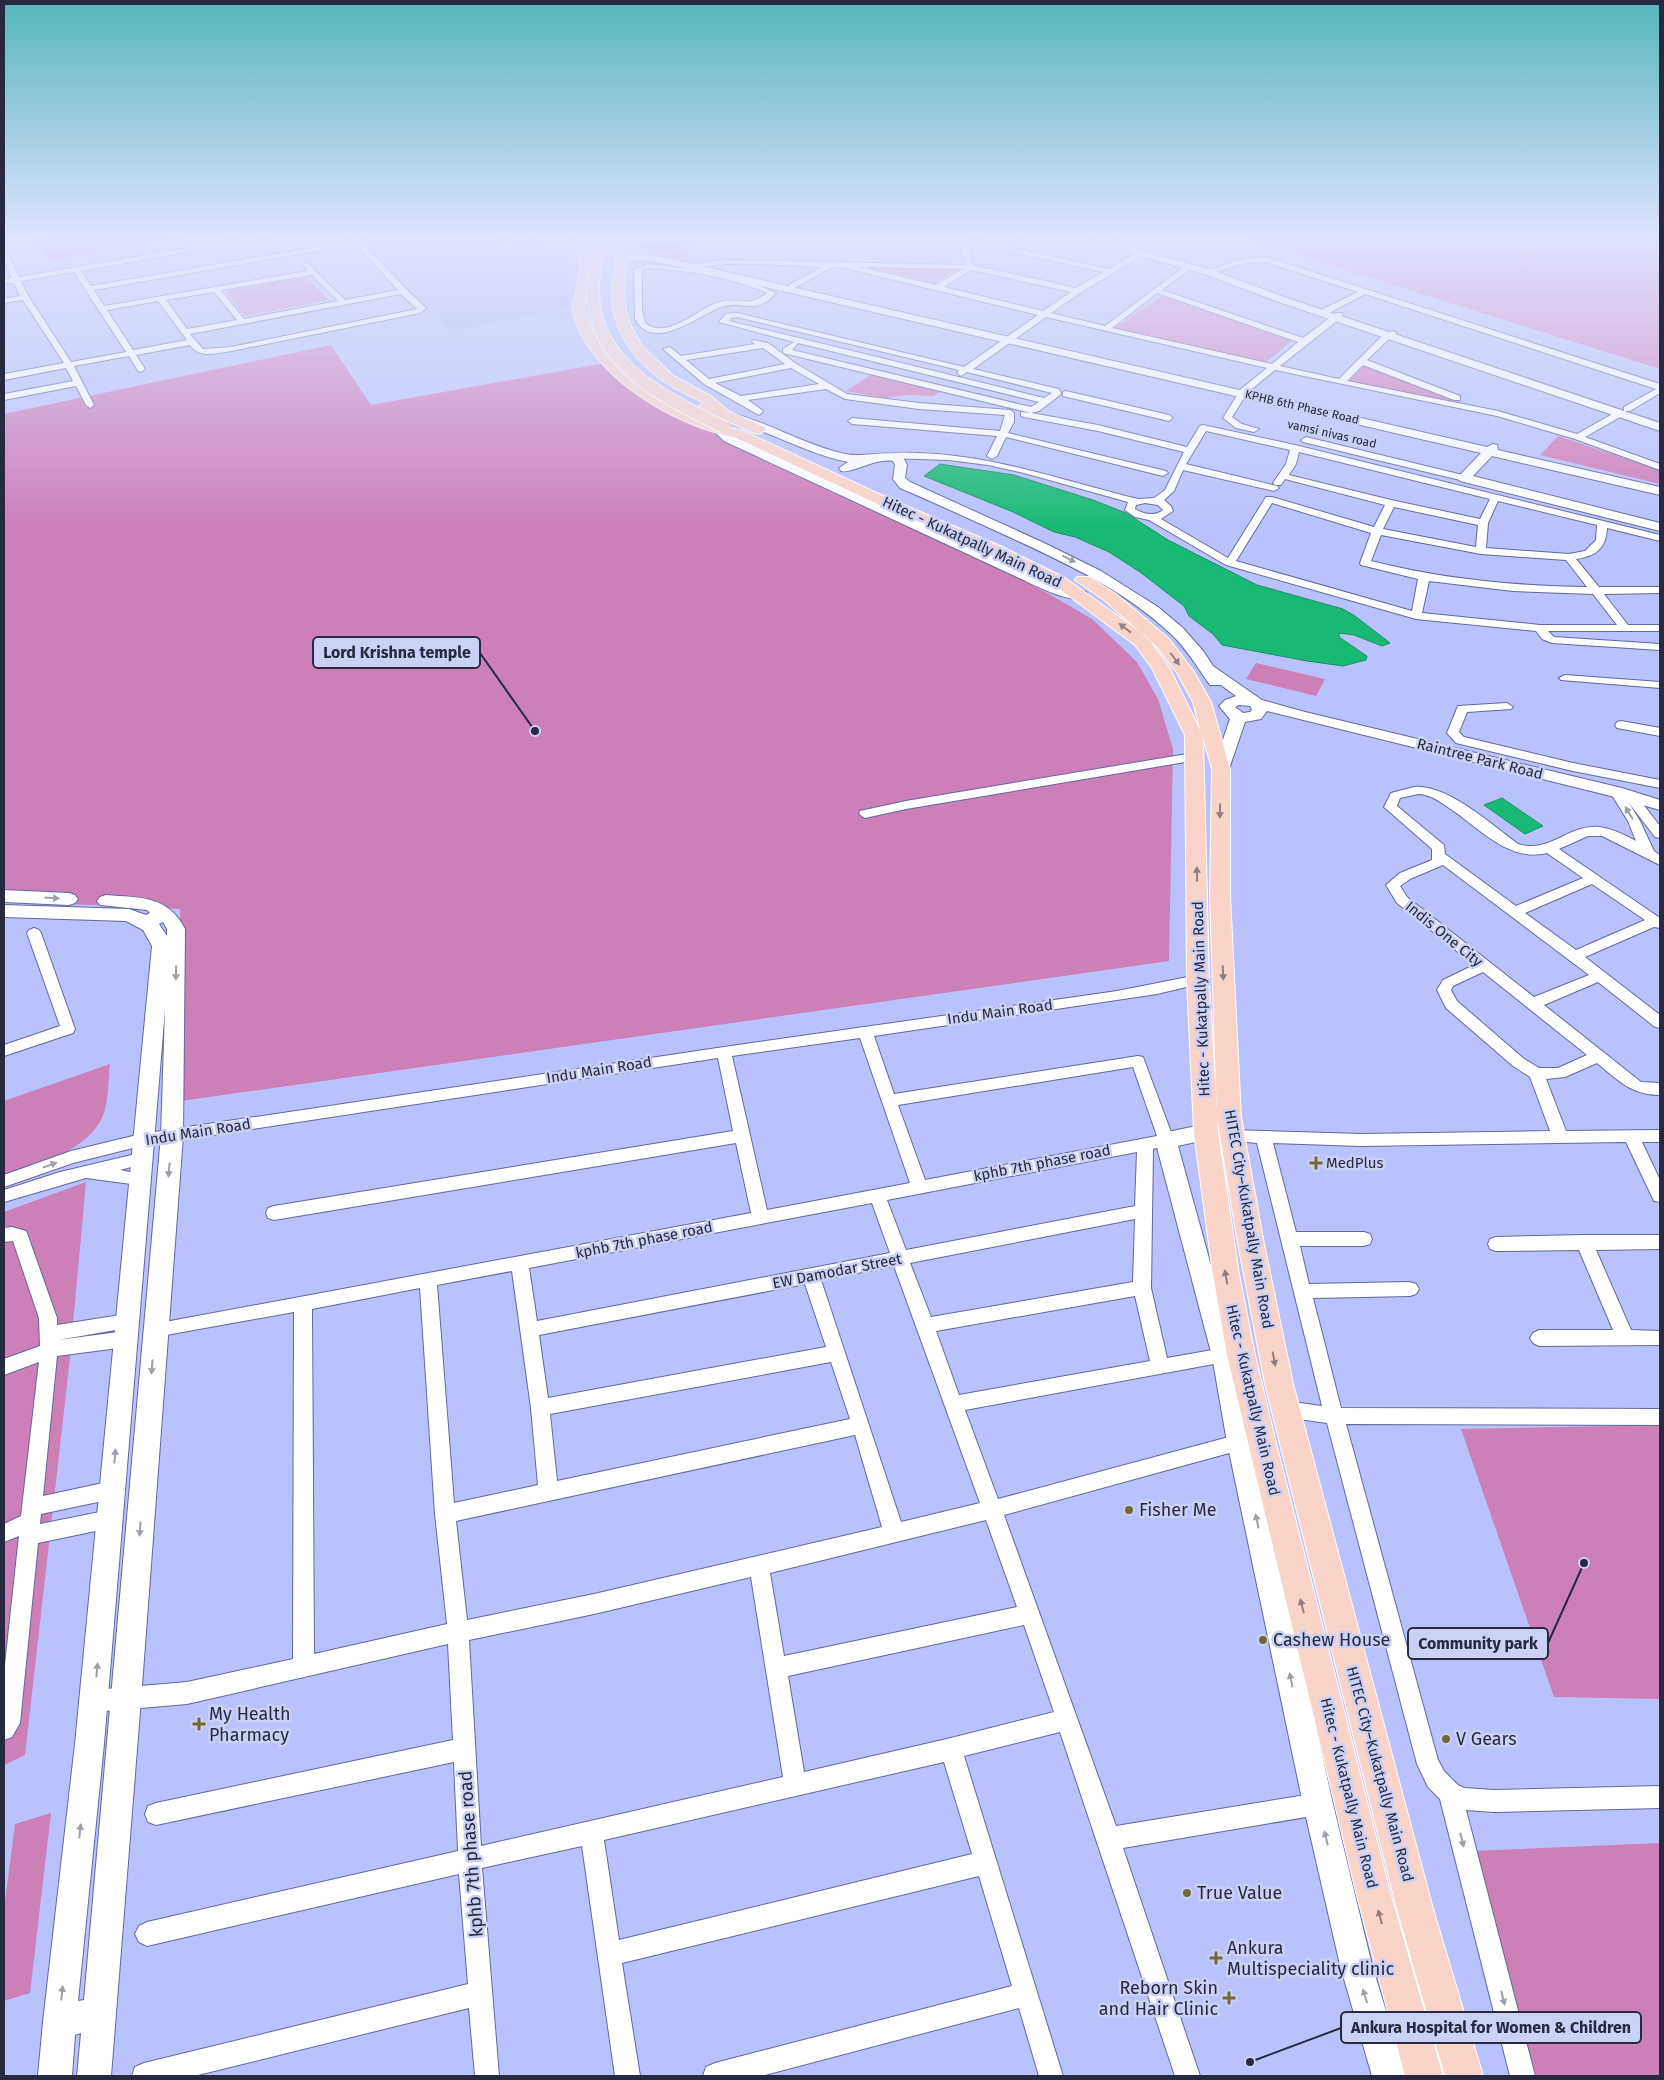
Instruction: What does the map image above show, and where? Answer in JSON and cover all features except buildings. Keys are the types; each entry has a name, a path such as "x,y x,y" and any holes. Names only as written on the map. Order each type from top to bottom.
{"main road":[{"name":"Hitec - Kukatpally Main Road","path":"590,334 595,345 626,381 677,412 728,425 847,464"},
{"path":"602,334 609,349 624,366 644,383 670,399 728,425"},
{"path":"614,334 622,348 651,375 706,406 728,425"},
{"name":"Hitec - Kukatpally Main Road","path":"627,334 643,356 658,370 676,383 712,402 719,408 728,425 876,498 995,549 1059,580 1081,595 1141,641 1155,661 1194,735 1198,980 1219,1134 1226,1274 1241,1355 1251,1443 1424,2076"},
{"name":"HITEC City–Kukatpally Main Road","path":"847,464 1031,552 1110,597 1163,643 1185,672 1202,702 1221,769 1220,896 1228,1116 1219,1134 1251,1244 1286,1409 1415,1909 1464,2076"}],"street":[{"path":"49,334 69,365 90,405"},
{"path":"119,334 141,369"},
{"path":"187,334 202,352 212,352 303,334"},
{"path":"769,334 1046,401"},
{"path":"812,334 786,351 1031,410 1036,409 1057,392 818,334"},
{"name":"KPHB 6th Phase Road","path":"987,334 1243,392 1660,491"},
{"name":"KPHB 6th Phase Road","path":"989,334 1010,339"},
{"path":"939,388 1017,334"},
{"path":"1133,334 1341,382 1498,414 1578,437 1660,467"},
{"path":"1284,334 1304,341"},
{"path":"1243,392 1311,334"},
{"path":"1341,382 1391,334"},
{"path":"1391,334 1623,412 1660,422"},
{"path":"1493,334 1660,388"},
{"path":"4,377 192,342"},
{"path":"679,359 760,343 792,365 845,396 919,406 1042,416 1190,451"},
{"path":"850,367 877,348"},
{"path":"667,349 707,382 740,399 759,412"},
{"path":"1361,361 1498,414"},
{"path":"707,382 792,365"},
{"path":"4,397 79,383"},
{"path":"740,399 826,386"},
{"path":"1578,437 1623,412 1660,388"},
{"name":"vamsi nivas road","path":"1243,392 1227,418 1230,422 1240,426 1292,440 1464,478"},
{"path":"1066,394 1169,418"},
{"path":"1090,426 1102,418 1114,406"},
{"path":"1623,412 1660,427"},
{"path":"992,456 1009,422 1010,413"},
{"path":"852,421 1003,434 1163,473"},
{"path":"728,425 759,425 846,458 847,464 896,459 942,462 1017,473 1133,506 1156,501 1169,491 1180,466 1203,428 1292,440 1495,498 1660,538"},
{"path":"1230,563 1269,500 1274,488 1291,464 1292,440"},
{"path":"1491,450 1464,478 1660,527"},
{"name":"KPHB 6th Phase Road","path":"1491,450 1660,487"},
{"path":"896,459 899,479 905,485 1061,555 1111,582 1168,623 1197,653 1209,670 1250,712"},
{"path":"1180,466 1274,488"},
{"path":"1283,476 1391,503 1483,523"},
{"path":"1481,551 1483,523 1495,498"},
{"path":"1269,500 1377,531 1481,551 1569,556 1588,554 1601,541 1602,523"},
{"path":"1133,506 1138,515 1151,517 1162,515 1168,511 1165,505 1156,501"},
{"path":"1391,503 1377,531 1365,563 1424,577 1511,587 1599,592 1660,590"},
{"path":"1151,517 1230,563 1416,616 1540,628 1660,628"},
{"path":"1569,556 1626,628"},
{"path":"1416,616 1424,577"},
{"path":"1540,628 1546,637 1552,640 1660,647"},
{"path":"1209,670 1230,712 1250,712"},
{"path":"1565,678 1660,685"},
{"name":"Raintree Park Road","path":"1226,706 1237,700 1250,712 1300,716 1624,794 1660,805"},
{"path":"1507,707 1462,709 1454,733 1460,740 1573,767 1660,784"},
{"path":"1221,769 1250,712"},
{"path":"1621,725 1660,732"},
{"path":"865,814 906,805 1193,757"},
{"path":"1660,861 1648,853 1599,830 1589,831 1537,853 1525,852 1514,847 1445,800 1424,791 1395,796 1390,807 1439,848 1439,856 1574,956 1660,1023"},
{"path":"1624,794 1660,834"},
{"path":"1624,794 1648,853"},
{"path":"1641,835 1660,844"},
{"path":"1549,848 1658,923"},
{"name":"Indis One City","path":"1439,856 1438,862 1405,876 1393,885 1402,900 1636,1086 1660,1089"},
{"path":"1514,912 1594,878"},
{"path":"4,896 136,902 151,905 155,918 156,932 161,946 140,1159 127,1330 94,1701 59,2022 55,2076"},
{"path":"4,911 129,915 171,919 176,929 172,1136 127,1699 94,2076"},
{"path":"1574,956 1658,923"},
{"path":"4,1051 68,1029 34,933"},
{"path":"1484,966 1448,983 1444,990 1451,1004 1518,1062 1536,1074 1560,1137"},
{"path":"1532,1004 1600,976"},
{"name":"Indu Main Road","path":"4,1181 71,1158 140,1159 172,1136 724,1052 1141,992 1198,980"},
{"path":"865,1032 919,1186"},
{"path":"724,1052 760,1218"},
{"path":"1536,1074 1560,1073 1598,1056"},
{"path":"889,1101 1138,1060 1156,1141 1251,1443 1318,1804 1356,1965 1389,2076"},
{"path":"1219,1134 1264,1138 1361,1140 1660,1136"},
{"name":"kphb 7th phase road","path":"487,2076 470,1861 458,1632 445,1514 428,1281 1156,1141 1219,1134"},
{"path":"274,1213 742,1136"},
{"path":"1631,1136 1660,1196"},
{"path":"1264,1138 1334,1416 1428,1764 1436,1779 1450,1793 1463,1799 1494,1801 1660,1797"},
{"path":"1156,1141 1145,1211 1142,1288 1160,1366"},
{"path":"4,1196 60,1178 140,1159"},
{"path":"877,1195 1030,1614 1109,1839 1188,2076"},
{"name":"EW Damodar Street","path":"528,1330 1145,1211"},
{"path":"4,1236 12,1234 20,1236 48,1318 49,1342 10,1715 9,1723 4,1729"},
{"path":"1290,1239 1364,1239"},
{"path":"1584,1242 1625,1338"},
{"path":"1496,1244 1660,1242"},
{"path":"520,1263 540,1408 548,1492"},
{"path":"811,1276 861,1425 894,1532"},
{"path":"155,1330 428,1281"},
{"path":"924,1326 1142,1288"},
{"path":"1303,1292 1410,1288"},
{"path":"303,1303 304,1666"},
{"path":"4,1367 49,1342 127,1330"},
{"path":"1539,1338 1660,1338"},
{"path":"540,1408 837,1353"},
{"path":"952,1404 1224,1356"},
{"path":"1286,1409 1334,1416 1660,1417"},
{"path":"445,1514 861,1425"},
{"path":"94,1701 187,1692 574,1608 759,1566 1251,1443"},
{"path":"4,1533 112,1490"},
{"path":"31,1521 110,1519"},
{"path":"759,1566 795,1785"},
{"path":"777,1668 1030,1614"},
{"path":"147,1934 951,1749 1067,1719"},
{"path":"156,1814 463,1749"},
{"path":"951,1749 1051,2076"},
{"path":"1450,1793 1523,2076"},
{"path":"1109,1839 1318,1804"},
{"path":"591,1832 627,2076"},
{"path":"610,1954 987,1862"},
{"path":"144,2076 481,1993"},
{"path":"715,2076 1027,1994"},
{"path":"59,2022 99,2014"},
{"name":"HITEC City–Kukatpally Main Road","path":"1454,2046 1472,2076"}],"shaded area":[{"path":"1136,334 1280,334 1294,339 1265,363"},
{"path":"1549,334 1660,334 1660,369"},
{"path":"331,345 371,405 605,363 976,555 1092,619 1137,662 1158,699 1173,749 1169,961 181,1101 180,909 4,901 4,414"},
{"path":"1365,365 1476,408 1349,381"},
{"path":"871,375 940,392 933,396 906,395 885,398 846,391"},
{"path":"1558,436 1660,470 1660,484 1540,455"},
{"path":"940,464 1014,475 1093,500 1126,513 1168,540 1257,585 1343,609 1390,643 1382,646 1354,635 1339,633 1339,637 1367,656 1366,660 1343,666 1222,645 1213,634 1189,616 1184,606 1140,572 1109,552 1075,537 1054,532 1013,512 924,476"},
{"path":"1256,663 1325,679 1316,696 1246,679"},
{"path":"1502,798 1543,826 1525,834 1484,805"},
{"path":"110,1064 106,1105 102,1118 95,1130 85,1140 59,1155 4,1175 4,1101"},
{"path":"86,1182 69,1367 25,1755 4,1765 4,1212"},
{"path":"1660,1425 1660,1699 1554,1697 1461,1429"},
{"path":"51,1813 30,1993 4,2001 4,1909 15,1824"},
{"path":"1660,1843 1660,2076 1536,2076 1471,1851"}],"place":[{"name":"Lord Krishna temple","path":"535,731"},
{"name":"MedPlus","path":"1316,1163"},
{"name":"Fisher Me","path":"1129,1510"},
{"name":"Community park","path":"1584,1563"},
{"name":"Cashew House","path":"1263,1640"},
{"name":"My Health Pharmacy","path":"199,1724"},
{"name":"V Gears","path":"1446,1739"},
{"name":"True Value","path":"1187,1893"},
{"name":"Ankura Multispeciality clinic","path":"1216,1958"},
{"name":"Reborn Skin and Hair Clinic","path":"1229,1998"},
{"name":"Ankura Hospital for Women & Children","path":"1250,2062"}]}
